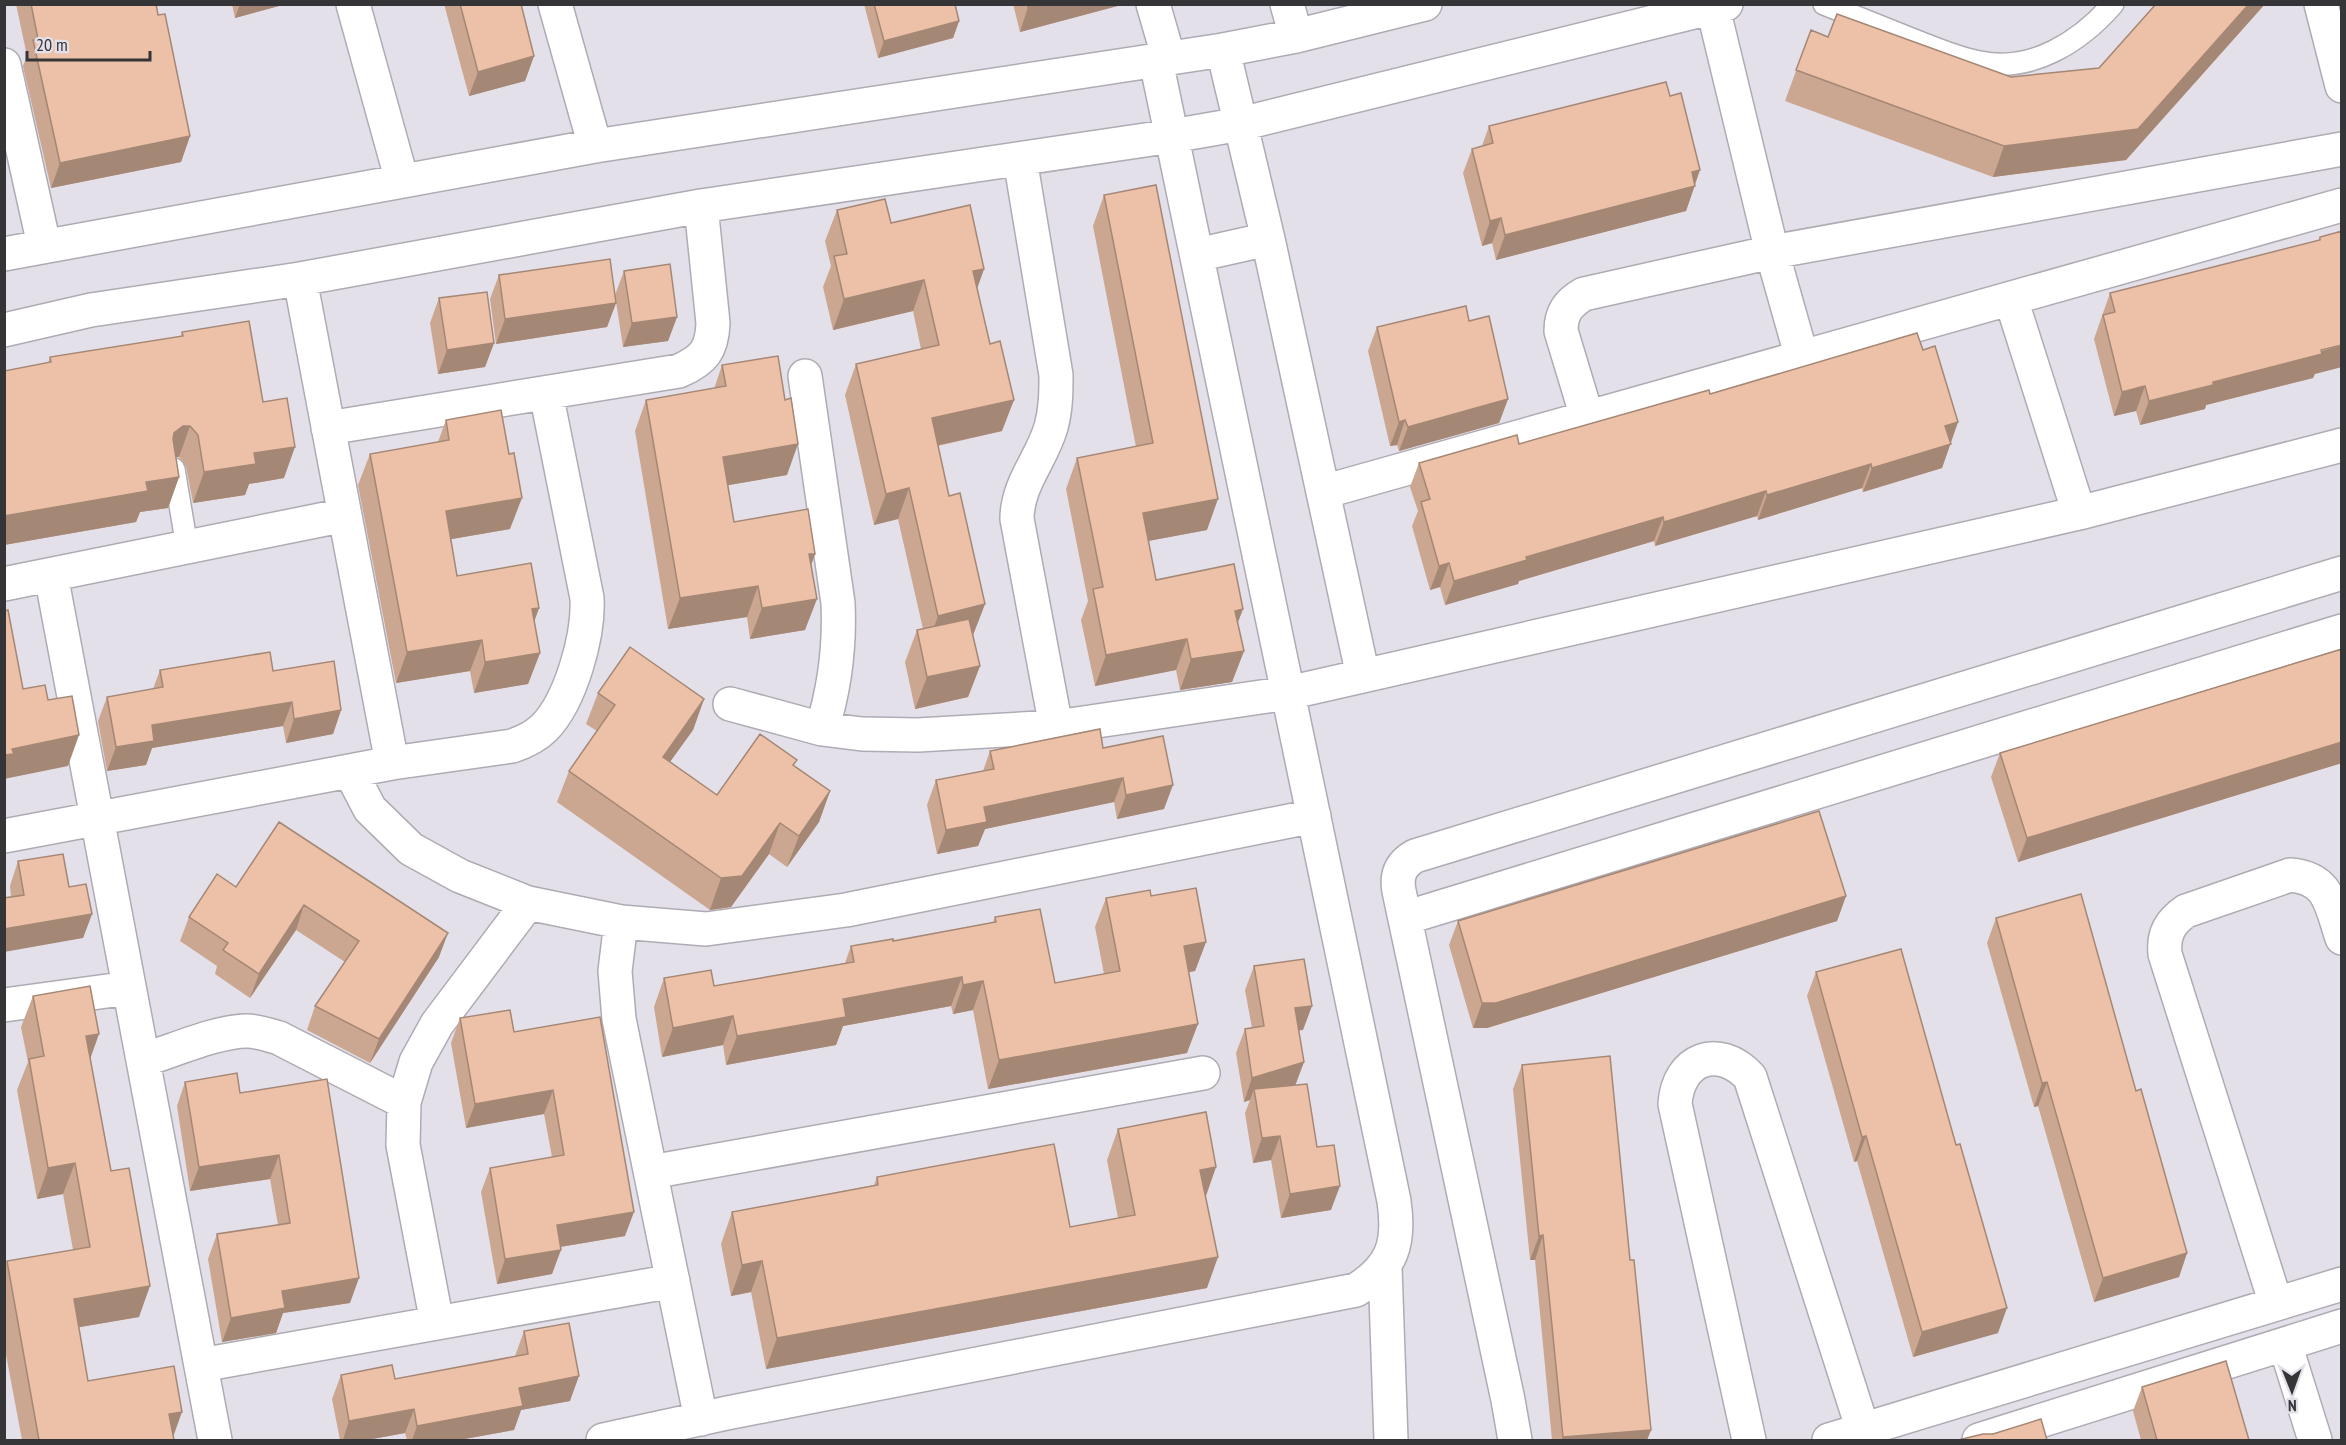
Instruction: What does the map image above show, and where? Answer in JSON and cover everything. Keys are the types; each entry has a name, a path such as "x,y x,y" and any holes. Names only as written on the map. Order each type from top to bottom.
{"street":[{"path":"352,4 402,181"},
{"path":"555,4 595,146"},
{"path":"603,1440 720,1424 1356,1290 1372,1280 1384,1267 1392,1250 1397,1226 1394,1201 1172,136 1163,60 1153,4"},
{"path":"1287,4 1296,36"},
{"path":"4,254 595,146 1223,50 1296,36 1425,4"},
{"path":"2321,4 2342,86"},
{"path":"4,330 91,310 300,279 701,206 1240,124 1719,6 1772,252 1802,358"},
{"path":"1223,50 1268,239 1363,676"},
{"path":"4,65 44,245"},
{"path":"1587,417 1561,331 1561,319 1566,308 1574,299 1584,294 1772,252 2342,149"},
{"path":"1020,159 1056,375 1056,405 1051,428 1022,489 1017,504 1017,519 1056,727"},
{"path":"1323,492 2342,205"},
{"path":"328,428 679,371 694,365 706,353 712,338 713,323 701,206"},
{"path":"1197,255 1268,239"},
{"path":"300,279 392,764"},
{"path":"2011,298 2079,513"},
{"path":"805,376 838,603 840,635 832,698 822,729"},
{"path":"4,836 350,771 512,746 529,740 543,729 555,716 563,701 585,636 588,617 587,598 546,393"},
{"path":"730,704 822,729 862,734 900,735 1056,727 1288,693 2079,513 2342,445"},
{"path":"4,584 345,515"},
{"path":"1515,1440 1397,883 1398,874 1408,861 1415,856 2342,573"},
{"path":"51,575 215,1440"},
{"path":"1405,918 2342,631"},
{"path":"350,771 370,809 411,849 460,876 528,903 621,922 706,929 846,910 1314,816"},
{"path":"2276,1304 2165,954 2164,941 2168,929 2176,918 2186,911 2290,874 2315,880 2324,890 2342,938"},
{"path":"437,1323 403,1144 404,1102 416,1062 437,1024 528,903"},
{"path":"621,922 615,971 617,1003 673,1281 720,1424"},
{"path":"4,1005 129,988"},
{"path":"143,1060 231,1033 247,1031 263,1033 279,1038 404,1102"},
{"path":"1749,1440 1676,1104 1676,1089 1683,1074 1694,1064 1709,1058 1725,1059 1739,1065 1750,1077 1863,1430"},
{"path":"651,1172 1203,1072"},
{"path":"1384,1267 1391,1440"},
{"path":"201,1365 673,1281"},
{"path":"1829,1440 2342,1284"},
{"path":"1979,1440 2342,1326"},
{"path":"2285,1344 2315,1440"}],"lane":[{"path":"1824,4 1980,63 2015,63 2049,55 2078,37 2113,4"},
{"path":"174,469 187,547"}],"building":[{"path":"31,4 156,4 158,15 165,14 190,136 60,163 33,40 38,39"},
{"path":"460,4 521,4 534,56 478,72"},
{"path":"874,4 955,4 959,21 884,41"},
{"path":"2156,4 2249,4 2138,129 2004,146 1796,70 1811,30 1828,37 1837,14 2011,77 2099,68"},
{"path":"1666,82 1670,96 1681,93 1700,170 1692,172 1695,186 1505,235 1501,218 1490,221 1472,149 1493,143 1489,126"},
{"path":"1156,185 1218,499 1143,513 1156,580 1234,564 1243,609 1235,611 1244,651 1191,659 1187,639 1106,655 1093,589 1103,587 1077,458 1153,443 1104,195"},
{"path":"885,199 891,223 970,205 984,269 973,271 990,344 1000,341 1014,400 932,418 949,496 960,493 985,604 938,616 909,488 886,494 856,364 939,345 924,280 844,299 834,256 847,254 837,210"},
{"path":"2342,231 2342,345 2321,350 2322,354 2149,401 2145,386 2122,392 2103,315 2115,312 2110,293 2320,240 2320,237"},
{"path":"610,259 616,303 505,319 499,275"},
{"path":"670,264 677,317 632,323 624,271"},
{"path":"487,292 494,343 447,350 439,298"},
{"path":"1466,306 1469,321 1489,316 1508,399 1408,427 1405,420 1399,422 1377,327"},
{"path":"249,321 263,402 287,398 295,447 254,453 256,464 204,472 198,435 190,426 183,426 174,433 173,439 179,477 146,482 148,491 4,516 4,371 51,362 50,357 183,336 182,332"},
{"path":"1917,333 1923,350 1935,346 1958,422 1945,426 1951,444 1872,468 1871,464 1767,495 1766,491 1664,522 1663,517 1526,557 1527,560 1454,581 1449,563 1439,566 1421,502 1430,499 1419,463 1517,435 1519,444 1709,390 1710,394"},
{"path":"778,356 785,400 791,398 798,444 723,457 734,522 808,509 815,554 809,554 817,599 762,608 758,586 680,598 646,400 726,386 722,365"},
{"path":"501,410 509,454 514,453 522,498 446,511 457,576 531,563 539,608 532,609 540,653 485,662 482,640 407,652 370,454 449,440 446,420"},
{"path":"8,610 23,689 45,685 48,700 72,696 79,735 12,749 14,754 4,755 4,611"},
{"path":"969,619 980,666 927,677 917,630"},
{"path":"630,647 704,699 663,757 717,795 760,734 797,760 793,765 830,791 799,836 780,823 742,876 721,878 569,771 615,705 598,693"},
{"path":"2342,649 2342,742 2027,838 2000,753"},
{"path":"270,652 273,671 334,661 341,710 294,719 292,702 152,725 154,741 116,747 107,697 163,687 160,670"},
{"path":"1100,729 1103,748 1163,736 1173,785 1126,795 1123,778 984,807 987,822 946,830 936,780 994,769 990,751"},
{"path":"1819,811 1846,896 1496,1003 1482,1003 1458,921"},
{"path":"279,822 448,933 379,1039 315,1006 359,941 304,905 259,974 223,950 228,943 189,917 217,874 236,887"},
{"path":"63,854 69,887 86,884 92,914 4,929 4,898 24,895 18,861"},
{"path":"1196,888 1206,942 1184,946 1198,1024 999,1060 983,981 963,985 962,977 843,999 846,1017 737,1036 733,1016 673,1028 664,978 711,970 714,986 854,962 851,946 893,939 893,941 996,922 995,917 1040,909 1055,983 1120,971 1106,898 1150,890 1151,896"},
{"path":"2081,894 2136,1091 2141,1089 2187,1253 2103,1278 2047,1082 2042,1083 1996,918"},
{"path":"1901,949 1956,1145 1960,1144 2007,1308 1922,1332 1866,1136 1862,1137 1816,972"},
{"path":"1304,959 1312,1006 1295,1008 1304,1062 1252,1078 1245,1029 1264,1026 1254,966"},
{"path":"90,986 99,1034 86,1036 111,1171 129,1168 150,1286 74,1299 88,1381 174,1366 182,1412 169,1414 174,1440 39,1440 7,1261 90,1247 75,1163 48,1168 29,1059 44,1056 33,996"},
{"path":"510,1010 514,1032 600,1017 634,1212 557,1225 561,1250 505,1259 490,1168 564,1155 553,1090 475,1104 460,1018"},
{"path":"1610,1056 1630,1260 1634,1260 1651,1430 1563,1437 1543,1235 1539,1236 1522,1065"},
{"path":"237,1073 240,1093 327,1079 359,1278 282,1291 285,1308 231,1318 217,1234 290,1223 279,1155 199,1167 185,1082"},
{"path":"1307,1084 1317,1147 1334,1145 1340,1186 1290,1194 1280,1136 1262,1138 1254,1089"},
{"path":"1206,1112 1216,1167 1200,1170 1218,1257 777,1338 762,1261 742,1265 732,1212 878,1185 877,1177 1054,1144 1070,1227 1135,1215 1118,1129"},
{"path":"569,1323 579,1376 519,1388 523,1406 417,1426 414,1409 349,1421 341,1375 392,1365 395,1379 528,1354 524,1331"},
{"path":"2226,1361 2249,1440 2157,1440 2142,1387"},
{"path":"2041,1419 2047,1440 1958,1440 1993,1434"}]}
